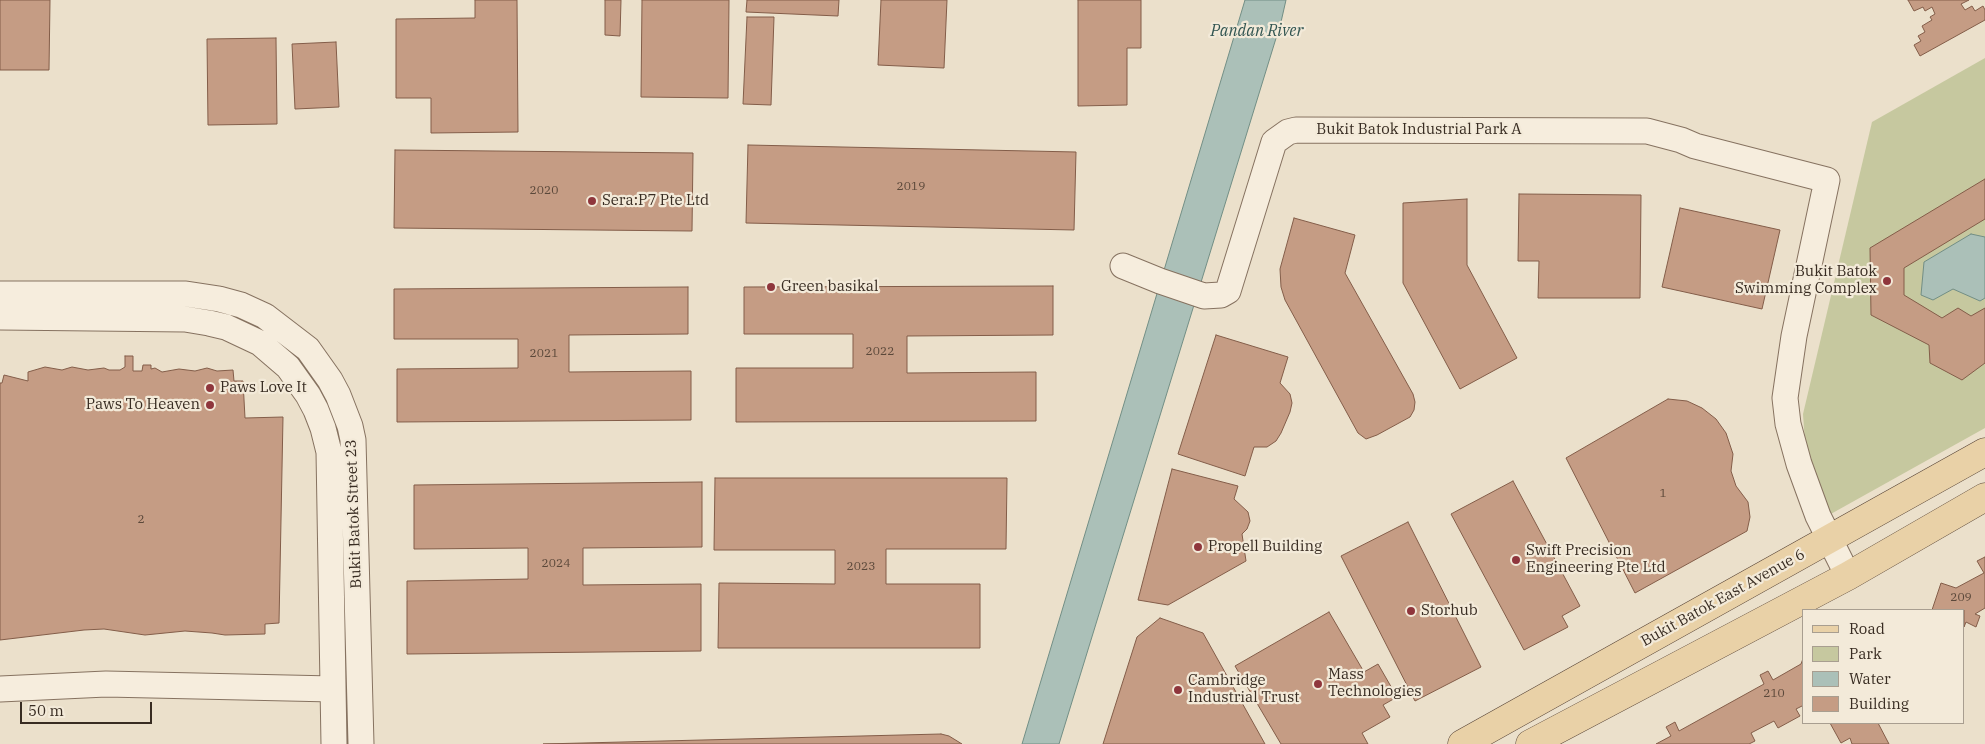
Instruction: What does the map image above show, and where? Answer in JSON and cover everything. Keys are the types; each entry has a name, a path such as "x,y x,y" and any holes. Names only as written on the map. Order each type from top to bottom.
{"main road":[{"name":"Bukit Batok East Avenue 6","path":"1462,744 1985,452"},
{"path":"1530,744 1848,576 1985,497"}],"street":[{"name":"Bukit Batok Industrial Park A","path":"1123,266 1204,296 1221,295 1230,287 1274,142 1280,136 1296,130 1647,131 1702,148 1828,180 1794,336 1786,398 1788,424 1799,464 1818,516 1829,539"},
{"name":"Bukit Batok Street 23","path":"0,294 186,294 219,299 241,305 265,316 308,349 330,380 338,396 350,426 353,440 361,744"},
{"name":"Bukit Batok Street 23","path":"0,317 185,319 209,322 226,327 260,343 288,366 316,410 329,452 334,744"},
{"path":"1829,539 1848,576"},
{"path":"0,689 106,684 333,689"}],"green space":[{"path":"1985,58 1985,428 1829,515 1806,458 1803,414 1872,122"}],"water":[{"name":"Pandan River","path":"1245,0 1286,0 1281,22 1059,744 1022,744"},
{"path":"1971,234 1985,237 1985,298 1980,301 1953,289 1933,300 1921,295 1924,262"}],"building":[{"path":"0,0 50,0 49,70 0,70"},
{"path":"475,0 517,0 518,132 431,133 431,98 396,98 396,19 475,18"},
{"path":"605,0 621,0 620,36 605,35"},
{"path":"642,0 729,0 728,98 641,97"},
{"path":"747,0 839,0 838,16 746,12"},
{"path":"881,0 947,0 944,68 878,65"},
{"path":"1078,0 1141,0 1141,48 1127,48 1127,105 1078,106"},
{"path":"1908,0 1969,0 1961,4 1965,10 1972,6 1975,11 1983,6 1985,20 1920,56 1914,45 1921,41 1918,36 1925,32 1922,26 1932,20 1930,17 1935,14 1932,7 1925,11 1923,7 1914,11"},
{"path":"747,17 774,17 771,105 743,104"},
{"path":"276,38 277,124 208,125 207,39"},
{"path":"336,42 339,107 295,109 292,44"},
{"path":"748,145 1076,152 1074,230 746,223"},
{"path":"395,150 693,153 692,231 394,228"},
{"name":"Bukit Batok Swimming Complex","path":"1985,179 1985,219 1904,268 1904,295 1942,318 1958,308 1971,316 1985,308 1985,363 1962,380 1930,363 1929,345 1871,315 1870,248"},
{"path":"1519,194 1641,195 1640,298 1538,298 1539,261 1518,261"},
{"path":"1467,199 1467,265 1517,358 1460,389 1403,283 1403,203"},
{"path":"1680,208 1780,230 1762,309 1662,287"},
{"path":"1294,218 1355,235 1345,273 1413,394 1414,410 1410,417 1366,439 1358,433 1285,300 1281,287 1280,269"},
{"path":"1053,286 1053,335 907,336 907,373 1036,372 1036,421 736,422 736,368 853,368 853,334 744,334 744,287"},
{"path":"688,287 688,334 569,335 569,372 691,371 691,420 397,422 397,369 518,368 518,339 394,339 394,289"},
{"path":"1216,335 1288,357 1280,383 1290,394 1292,403 1290,412 1276,441 1267,447 1254,447 1245,476 1178,454"},
{"path":"125,356 133,356 133,371 142,371 143,365 151,365 151,369 155,368 162,372 179,369 195,371 207,368 217,371 233,370 234,381 243,381 245,418 283,417 279,623 265,624 265,634 225,635 185,631 145,635 104,629 0,640 0,383 2,383 4,375 28,381 28,372 45,367 62,370 72,367 88,370 104,368 120,370 125,367"},
{"path":"1668,399 1687,401 1702,408 1716,419 1726,433 1733,454 1731,471 1736,486 1748,502 1750,517 1747,531 1635,593 1566,458"},
{"name":"Propell Building","path":"1172,469 1238,486 1234,499 1248,512 1250,521 1247,529 1242,534 1246,561 1168,605 1138,600"},
{"path":"715,478 1007,478 1006,549 886,549 886,584 980,584 980,648 718,648 719,583 835,584 835,550 714,550"},
{"name":"Swift Precision Engineering Pte Ltd","path":"1513,481 1580,606 1562,616 1568,627 1524,650 1451,514"},
{"path":"702,482 702,547 583,548 583,585 701,584 701,651 407,654 407,581 528,579 528,548 414,549 414,485"},
{"name":"Storhub","path":"1408,522 1481,667 1415,701 1341,556"},
{"path":"1985,557 1985,608 1975,614 1980,616 1976,627 1966,622 1965,624 1965,609 1932,609 1941,583 1956,588 1984,573 1977,561"},
{"name":"Mass Technologies","path":"1329,612 1364,672 1378,664 1397,697 1383,705 1390,717 1362,733 1368,744 1281,744 1235,666"},
{"name":"Cambridge Industrial Trust","path":"1160,618 1203,633 1265,744 1103,744 1137,637"},
{"path":"1802,661 1802,706 1796,709 1800,716 1778,728 1774,721 1751,733 1755,741 1749,744 1656,744 1671,736 1666,727 1675,722 1679,731 1764,684 1760,675 1768,671 1773,680 1801,664"},
{"path":"1831,724 1879,724 1889,744 1852,744 1850,738 1841,743"},
{"path":"941,734 949,736 962,744 543,744"}],"place":[{"name":"Sera:P7 Pte Ltd","path":"592,201"},
{"name":"Bukit Batok Swimming Complex","path":"1887,281"},
{"name":"Green basikal","path":"771,287"},
{"name":"Paws Love It","path":"210,388"},
{"name":"Paws To Heaven","path":"210,405"},
{"name":"Propell Building","path":"1198,547"},
{"name":"Swift Precision Engineering Pte Ltd","path":"1516,560"},
{"name":"Storhub","path":"1411,611"},
{"name":"Mass Technologies","path":"1318,684"},
{"name":"Cambridge Industrial Trust","path":"1178,690"}]}
